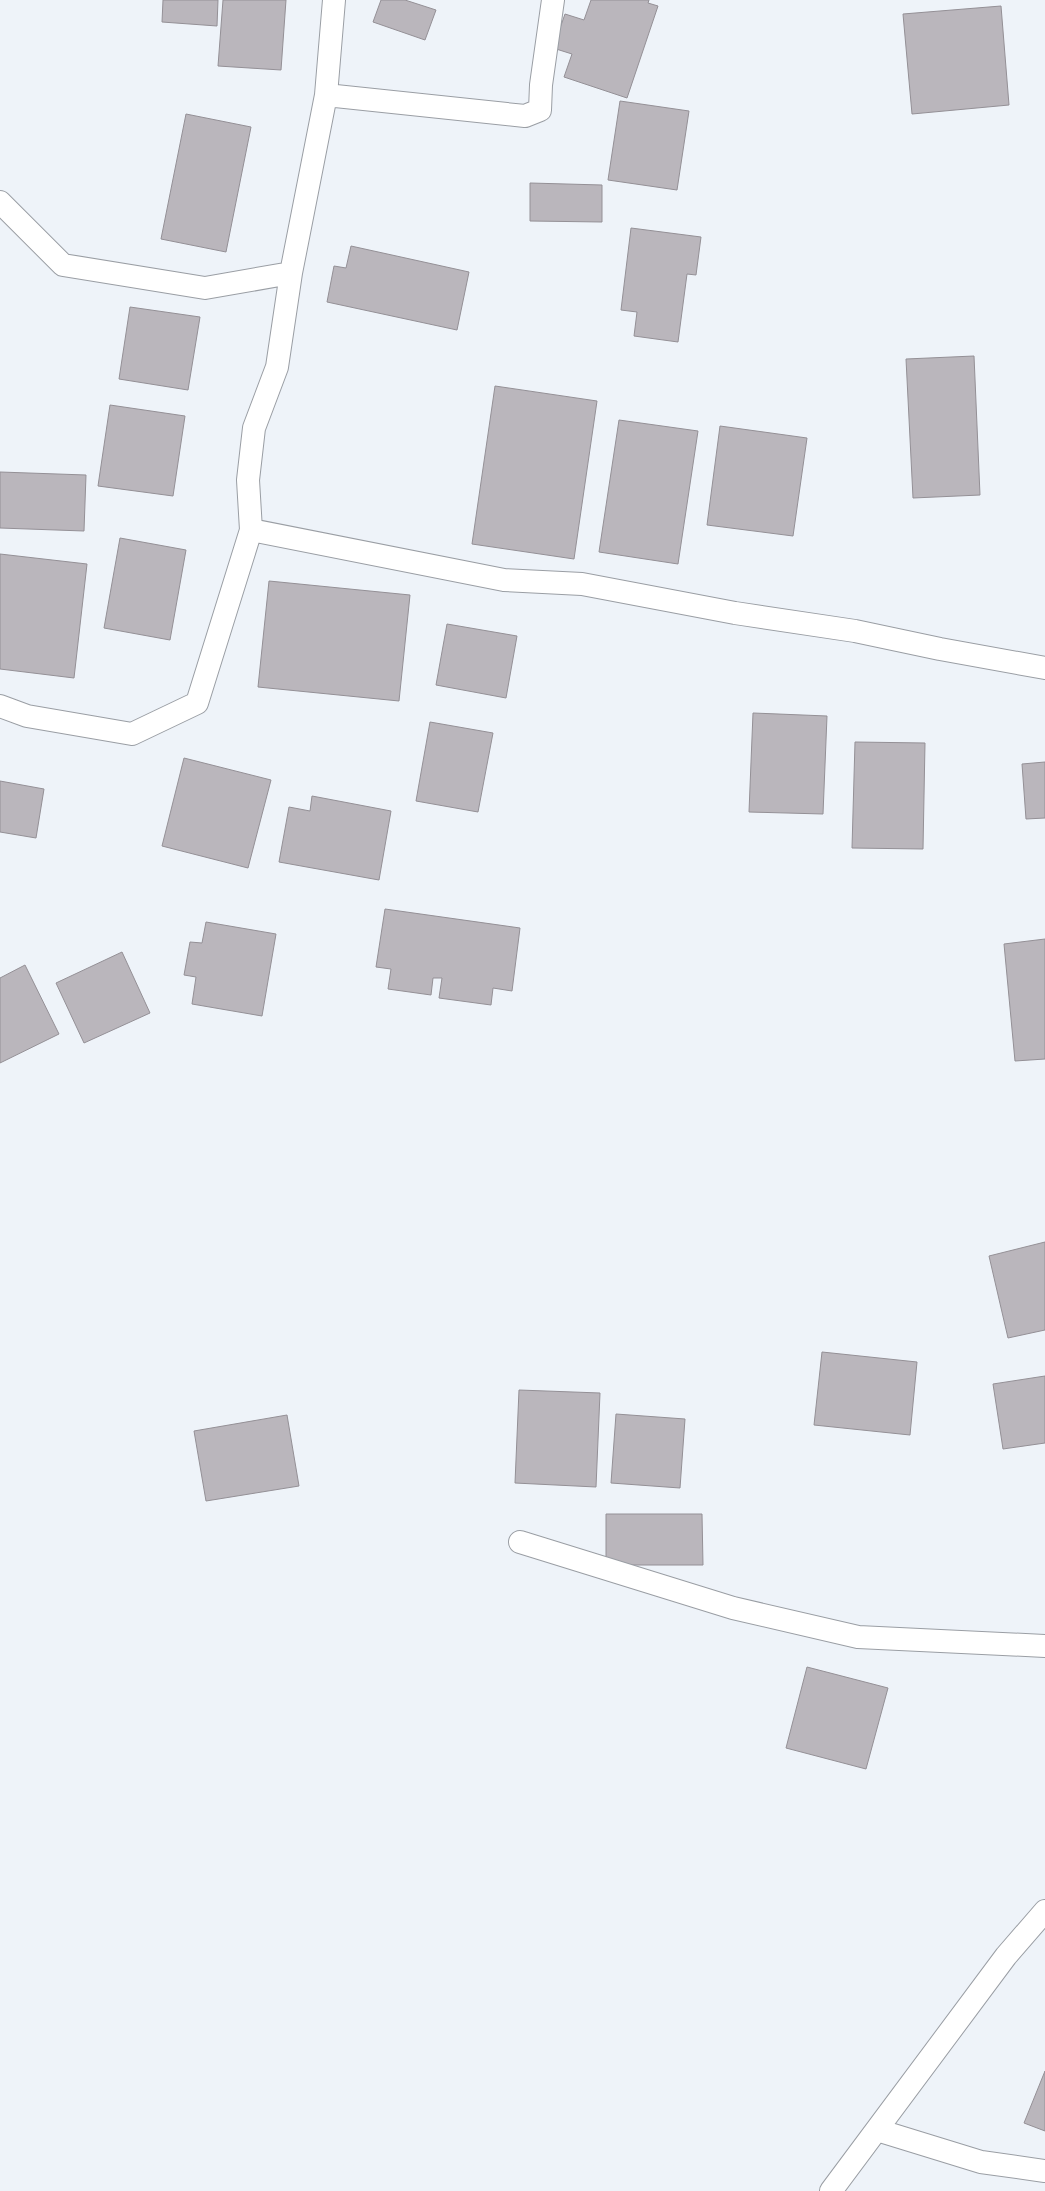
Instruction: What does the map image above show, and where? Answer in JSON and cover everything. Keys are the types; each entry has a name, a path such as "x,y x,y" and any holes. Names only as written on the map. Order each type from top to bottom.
{"street":[{"path":"0,706 27,716 132,734 197,703 250,530 248,480 254,428 277,367 290,274 326,95 334,0"},
{"path":"326,95 526,116 540,110 541,85 554,0"},
{"path":"0,202 63,265 205,288 290,274"},
{"path":"250,530 504,580 582,584 735,613 855,631 940,649 1045,668"},
{"path":"520,1542 733,1608 858,1637 1045,1646"},
{"path":"831,2191 1006,1956 1045,1911"},
{"path":"877,2130 981,2162 1045,2171"}],"building":[{"path":"163,0 218,0 217,26 162,22"},
{"path":"223,0 286,0 281,70 218,66"},
{"path":"381,0 405,0 436,10 425,40 373,22"},
{"path":"591,0 649,0 648,3 658,6 627,98 564,77 572,54 553,48 565,14 584,20"},
{"path":"1001,6 1009,105 912,114 903,14"},
{"path":"620,101 689,111 677,190 608,180"},
{"path":"186,114 251,127 226,252 161,239"},
{"path":"530,183 602,185 602,222 530,221"},
{"path":"631,228 701,237 696,275 687,274 678,342 634,336 637,312 621,310"},
{"path":"351,246 469,272 457,330 327,302 334,266 346,268"},
{"path":"130,307 200,317 188,390 119,379"},
{"path":"974,356 980,495 913,498 906,359"},
{"path":"495,386 597,401 574,559 472,544"},
{"path":"110,405 185,416 173,496 98,486"},
{"path":"619,420 698,431 678,564 599,552"},
{"path":"720,426 807,438 793,536 707,525"},
{"path":"0,472 86,475 84,531 0,528"},
{"path":"120,538 186,550 170,640 104,628"},
{"path":"0,554 87,564 74,678 0,669"},
{"path":"269,581 410,595 399,701 258,687"},
{"path":"447,624 517,636 506,698 436,685"},
{"path":"753,713 827,716 823,814 749,812"},
{"path":"430,722 493,733 478,812 416,801"},
{"path":"855,742 925,743 923,849 852,848"},
{"path":"184,758 271,780 248,868 162,846"},
{"path":"1045,762 1045,818 1026,819 1022,764"},
{"path":"0,781 44,789 36,838 0,832"},
{"path":"312,796 391,811 379,880 279,862 289,807 310,811"},
{"path":"385,909 520,928 512,991 493,988 491,1005 439,998 442,978 433,978 431,995 388,989 391,969 376,967"},
{"path":"206,922 276,934 262,1016 192,1004 196,977 184,975 190,942 202,943"},
{"path":"1045,939 1045,1059 1015,1061 1004,944"},
{"path":"122,952 150,1013 84,1043 56,983"},
{"path":"25,965 59,1034 0,1063 0,978"},
{"path":"1045,1242 1045,1330 1008,1338 989,1256"},
{"path":"822,1352 917,1362 910,1435 814,1425"},
{"path":"1045,1376 1045,1443 1003,1449 993,1384"},
{"path":"519,1390 600,1393 596,1487 515,1483"},
{"path":"616,1414 685,1419 680,1488 611,1483"},
{"path":"287,1415 299,1486 206,1501 194,1431"},
{"path":"606,1514 702,1514 703,1565 606,1565"},
{"path":"807,1667 888,1688 866,1769 786,1748"},
{"path":"1045,2071 1045,2131 1024,2123"}]}
